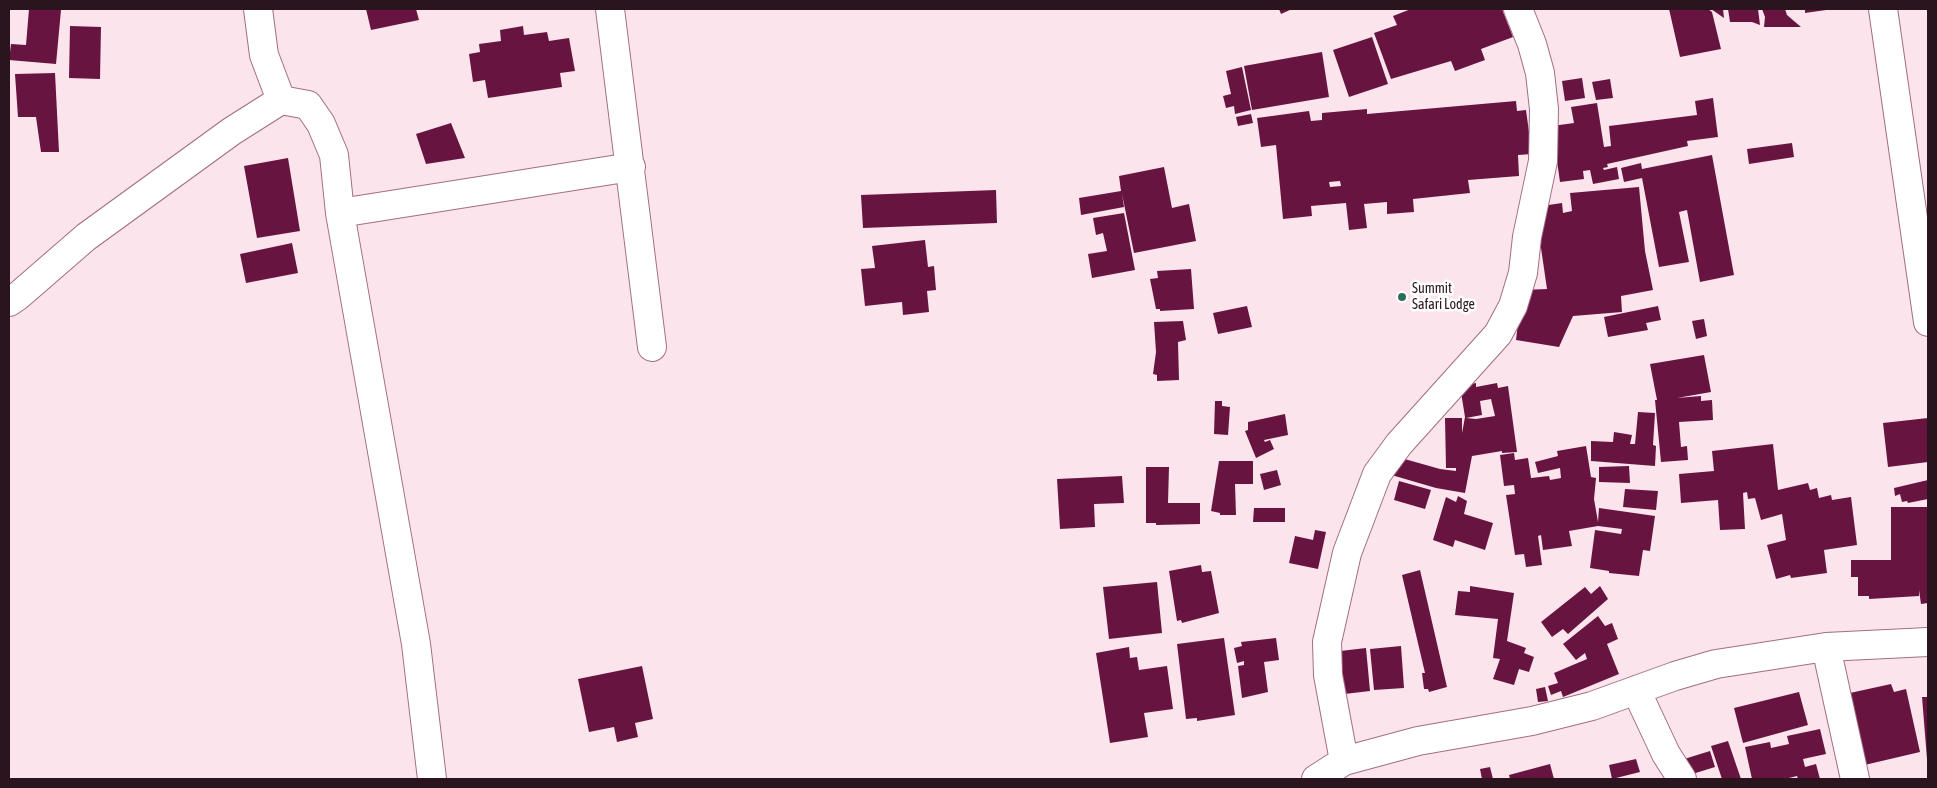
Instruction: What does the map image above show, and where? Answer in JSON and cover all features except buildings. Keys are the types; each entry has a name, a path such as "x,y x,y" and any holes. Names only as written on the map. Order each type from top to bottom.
{"street":[{"path":"258,9 264,55 282,100"},
{"path":"610,9 652,347"},
{"path":"1344,760 1328,675 1327,642 1347,553 1377,474 1399,444 1498,334 1513,306 1524,273 1528,237 1543,161 1544,109 1540,73 1532,44 1518,9"},
{"path":"1883,9 1928,322"},
{"path":"9,302 100,226 174,172 282,100 308,105 321,124 334,155 340,213 416,644 432,779"},
{"path":"340,213 631,167"},
{"path":"1316,779 1344,760 1418,741 1532,721 1592,706 1716,664 1826,647 1928,642"},
{"path":"1826,647 1855,779"},
{"path":"1636,690 1666,754 1682,779"}],"place":[{"name":"Summit Safari Lodge","path":"1402,297"}]}
